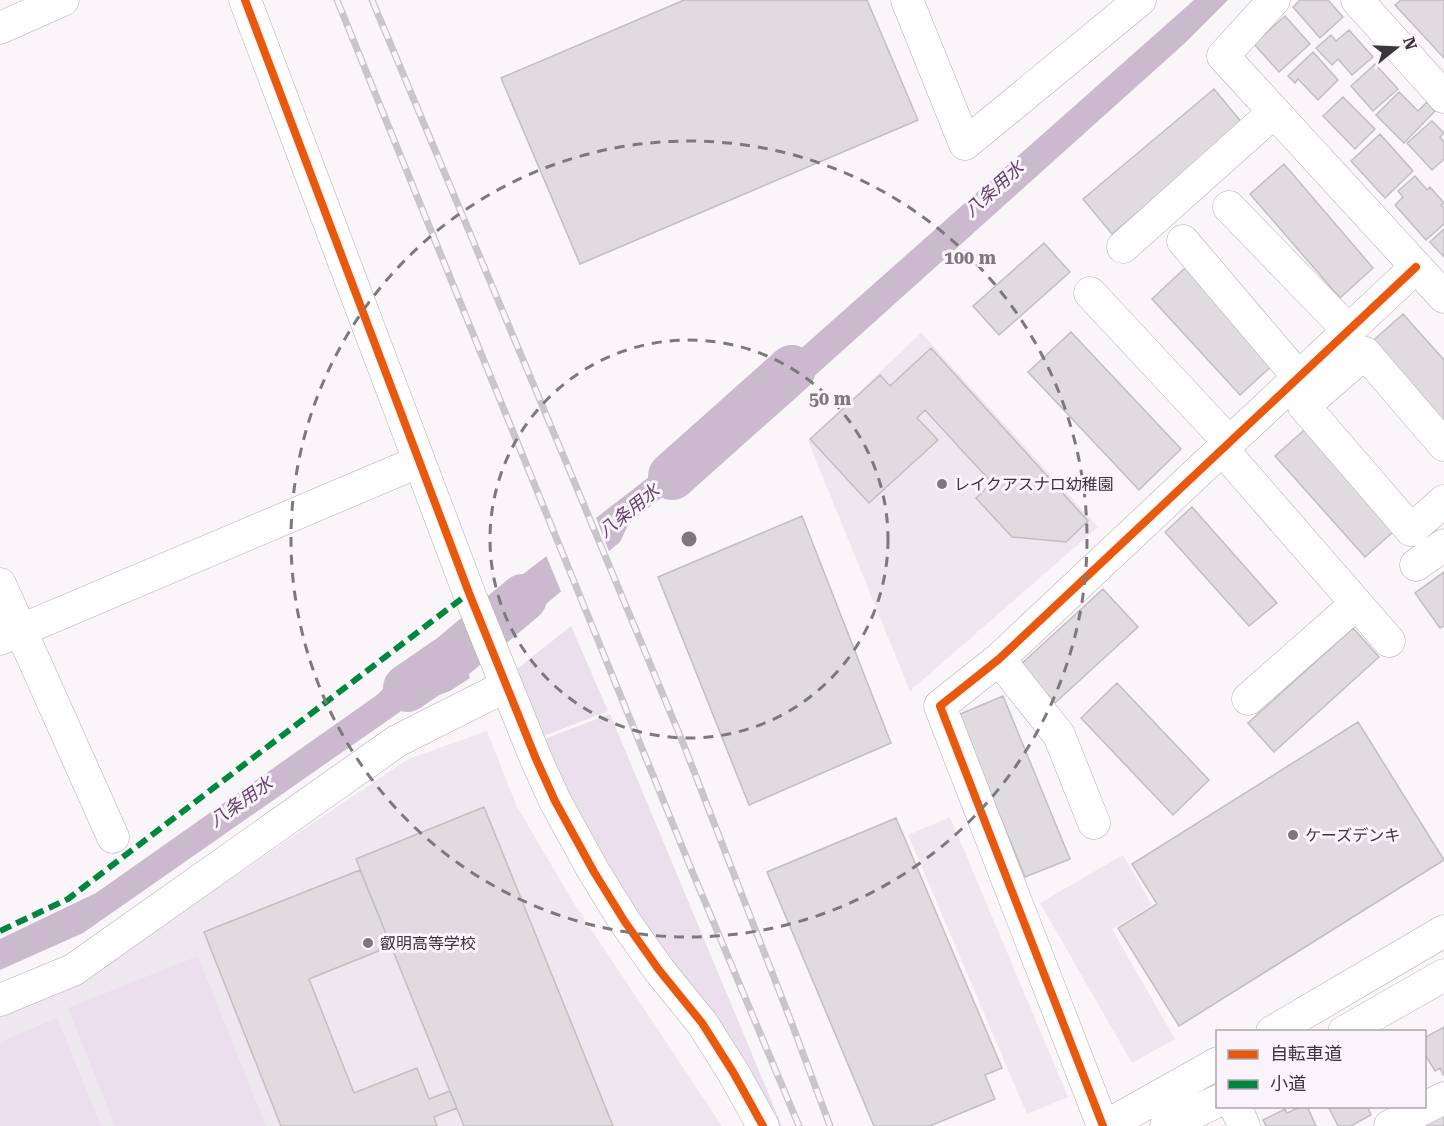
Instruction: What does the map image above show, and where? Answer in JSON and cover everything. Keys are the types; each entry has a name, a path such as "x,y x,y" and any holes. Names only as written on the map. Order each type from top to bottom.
{"street":[{"path":"0,28 63,0"},
{"path":"245,0 418,462 500,672 555,801 625,922 659,970 702,1023 763,1126"},
{"path":"907,0 964,144 1140,0"},
{"path":"1274,0 1223,56 1444,297"},
{"path":"1357,0 1444,97"},
{"path":"1123,247 1274,111"},
{"path":"1229,207 1349,342 1444,454"},
{"path":"1183,241 1307,387 1434,510"},
{"path":"1216,1064 1104,1126 940,706 999,659 1226,446 1307,387 1416,267"},
{"path":"1090,293 1226,446 1389,641"},
{"path":"1349,342 1365,353 1444,445"},
{"path":"10,635 418,462"},
{"path":"1416,565 1444,545"},
{"path":"0,584 10,635 112,837"},
{"path":"1248,699 1356,604"},
{"path":"999,659 1059,735 1094,823"},
{"path":"0,1000 73,970 397,741 500,672"},
{"path":"1275,1030 1444,931"},
{"path":"1348,1030 1444,975"},
{"path":"1426,1107 1444,1098"},
{"path":"1166,1126 1216,1102"},
{"path":"1235,1108 1244,1126"},
{"path":"1390,1126 1425,1108"}],"shaded area":[{"name":"レイクアスナロ幼稚園","path":"921,333 1098,527 910,691 808,441"},
{"path":"571,626 608,711 539,738 512,673"},
{"path":"610,714 782,1126 779,1126 624,900 539,741"},
{"name":"叡明高等学校","path":"487,731 516,805 575,905 722,1126 0,1126 0,1016 77,982 408,759"},
{"path":"950,817 1068,1097 1027,1114 908,835"},
{"path":"1123,855 1152,905 1112,929 1175,1039 1132,1063 1040,903"},
{"path":"198,956 266,1126 115,1126 68,1008"},
{"path":"57,1018 101,1126 0,1126 0,1042"}],"water":[{"path":"1194,0 1228,0 1185,43 801,388 754,427 736,406"},
{"path":"715,426 731,443 629,523 620,542 502,641 491,599"},
{"path":"454,635 470,678 450,691 407,707 83,933 0,970 0,939 96,893 377,695 417,655"}],"pier":[{"path":"595,515 610,554 562,594 545,553"}],"building":[{"path":"684,0 867,0 918,120 580,264 501,78"},
{"path":"1300,0 1328,0 1343,17 1320,38 1293,7"},
{"path":"1401,0 1444,0 1444,58 1395,5"},
{"path":"1285,16 1310,44 1279,72 1254,44"},
{"path":"1349,30 1373,57 1352,75 1338,59 1332,65 1316,48 1331,35 1336,41"},
{"path":"1313,52 1338,80 1318,100 1298,79 1295,83 1288,76"},
{"path":"1375,64 1398,89 1373,111 1351,86"},
{"path":"1214,89 1243,124 1112,234 1083,199"},
{"path":"1399,92 1418,111 1427,102 1435,111 1404,143 1376,115"},
{"path":"1343,97 1375,129 1355,149 1323,116"},
{"path":"1432,121 1444,133 1440,137 1444,142 1444,159 1432,170 1407,143"},
{"path":"1380,134 1413,171 1385,198 1351,161"},
{"path":"1284,164 1373,268 1340,298 1250,194"},
{"path":"1415,176 1427,190 1430,187 1444,203 1441,205 1444,208 1444,224 1426,240 1395,205 1403,197 1398,191"},
{"path":"1444,229 1444,257 1430,242"},
{"path":"1044,243 1070,272 999,335 973,306"},
{"path":"1186,267 1275,363 1240,395 1152,299"},
{"path":"1403,314 1444,360 1444,431 1368,345"},
{"path":"1071,332 1181,449 1139,490 1028,372"},
{"path":"931,348 1088,521 1066,542 1012,537 976,498 992,483 925,410 917,418 938,440 869,503 810,439 880,375 890,386"},
{"path":"1312,423 1402,524 1365,557 1275,456"},
{"path":"1192,507 1277,603 1249,626 1165,532"},
{"path":"802,516 891,743 749,805 658,577"},
{"path":"1444,572 1444,626 1440,628 1415,593"},
{"path":"1103,589 1138,627 1055,703 1020,665"},
{"path":"1353,628 1379,657 1274,752 1248,723"},
{"path":"1117,683 1209,780 1173,815 1081,718"},
{"path":"1003,696 1070,859 1025,877 958,715"},
{"path":"1358,722 1444,860 1179,1026 1118,928 1157,904 1132,864"},
{"path":"484,807 613,1126 464,1126 391,946 356,859"},
{"path":"896,818 1002,1068 985,1075 995,1099 930,1126 874,1126 767,872"},
{"path":"360,870 391,946 309,979 354,1093 417,1068 429,1099 450,1091 457,1108 434,1117 437,1126 281,1126 204,932"},
{"path":"1444,1027 1443,1075 1440,1068 1435,1071 1426,1056 1426,1037"},
{"path":"1298,1108 1308,1108 1316,1126 1266,1126 1263,1120 1285,1109 1287,1113"},
{"path":"1329,1108 1368,1108 1371,1115 1351,1126 1338,1126"},
{"path":"1444,1115 1444,1126 1420,1126"}],"waterway":[{"name":"八条用水","path":"672,476 792,369"},
{"name":"八条用水","path":"407,688 452,657 523,598"}],"railway":[{"path":"337,0 692,871 799,1126"},
{"path":"372,0 683,743 830,1126"}],"marked path":[{"path":"0,931 68,899 469,593"}],"cycle path":[{"path":"245,0 469,593 555,801 625,922 659,970 702,1023 763,1126"},
{"path":"1103,1126 940,706 999,659 1416,267"}],"place":[{"name":"レイクアスナロ幼稚園","path":"942,484"},
{"name":"ケーズデンキ","path":"1293,835"},
{"name":"叡明高等学校","path":"368,943"}]}
